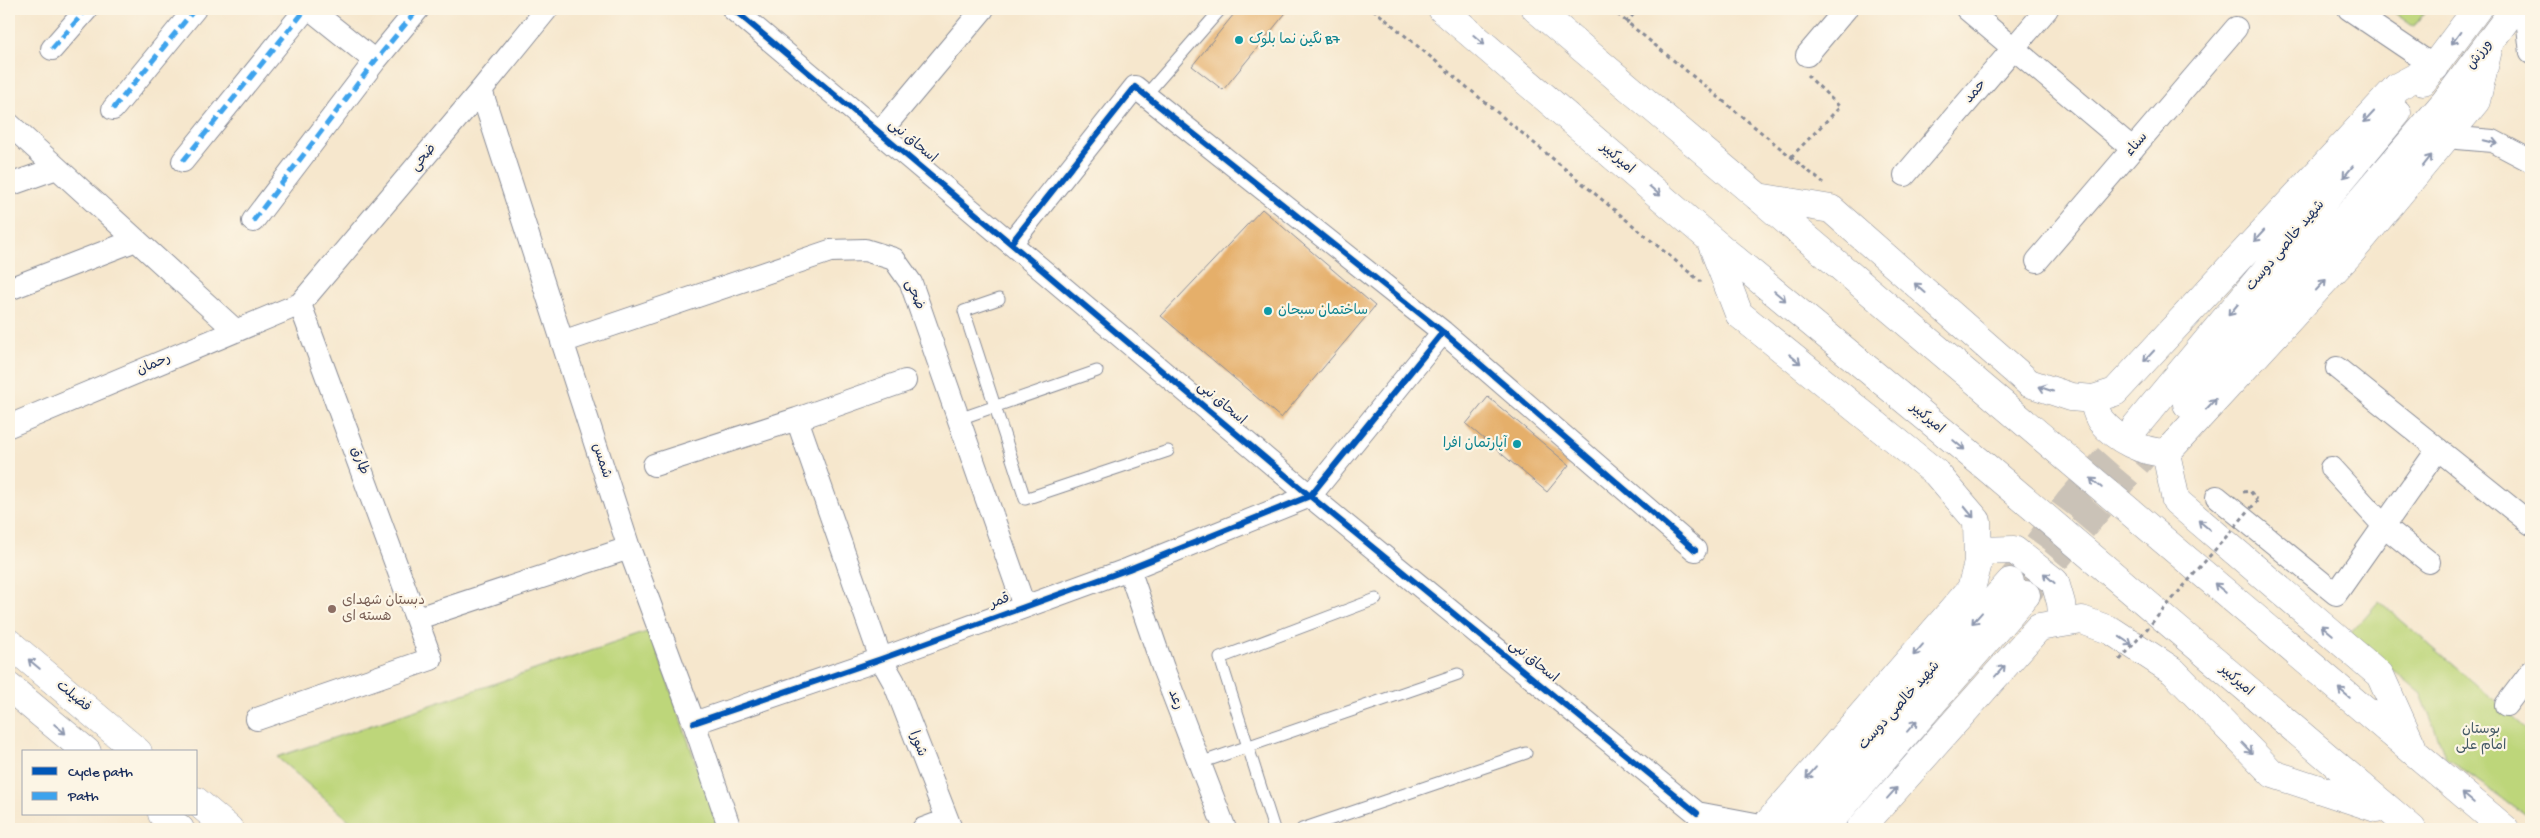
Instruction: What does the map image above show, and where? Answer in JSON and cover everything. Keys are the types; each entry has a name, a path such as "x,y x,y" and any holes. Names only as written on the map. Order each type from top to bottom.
{"main road":[{"name":"امیرکبیر","path":"1442,9 1709,238 1986,467 2402,821"},
{"path":"1536,9 2506,829"},
{"path":"1757,197 1831,209 2029,383 2071,397 2093,399 2115,392 2398,86 2435,67 2477,9"},
{"name":"ورزش","path":"2445,102 2514,9"},
{"path":"2093,399 2100,420 2122,440 2152,453 2152,440 2352,251 2476,101 2490,41"},
{"name":"شهید خالصی دوست","path":"2152,440 2435,67"},
{"name":"شهید خالصی دوست","path":"2152,440 2445,102"},
{"path":"1709,238 1739,314 1936,473 1977,521 1978,563 1971,589 1773,828"},
{"path":"2152,440 2176,501 2380,675 2414,752"},
{"path":"1978,551 2014,550 2055,582 2061,603 2063,623"},
{"name":"شهید خالصی دوست","path":"1773,828 2018,589 1823,829"},
{"path":"1860,829 2039,626 2082,620 2112,631 2173,671 2273,774 2402,821"},
{"name":"فضیلت","path":"9,643 136,750"},
{"path":"9,687 85,750"},
{"path":"198,803 230,829"},
{"path":"164,816 180,829"}],"street":[{"path":"52,49 87,9"},
{"path":"113,109 196,9"},
{"path":"183,161 306,9"},
{"path":"310,9 375,61"},
{"path":"253,221 375,61 418,9"},
{"name":"ضحی","path":"300,304 481,90 546,9"},
{"name":"اسحاق نبی","path":"733,9 1012,242 1310,496 1701,821"},
{"path":"880,132 983,9"},
{"path":"1807,55 1846,9"},
{"path":"1967,9 2133,149"},
{"name":"حمد","path":"1905,175 2047,9"},
{"path":"2349,9 2435,67"},
{"path":"2526,9 2531,53"},
{"name":"سناء","path":"2037,261 2236,28"},
{"path":"1012,242 1135,87 1443,332 1695,550"},
{"name":"شمس","path":"481,90 629,548 694,723 730,829"},
{"path":"9,124 236,331"},
{"path":"2446,137 2493,141 2531,161"},
{"path":"9,185 57,168"},
{"path":"9,289 136,240"},
{"name":"ضحی","path":"562,342 830,250 865,250 894,259 912,282 1024,606"},
{"name":"رحمان","path":"9,426 300,304"},
{"name":"طارق","path":"257,719 431,659 418,618 300,304"},
{"path":"1310,496 1443,332"},
{"path":"2337,368 2531,524"},
{"path":"654,466 905,381"},
{"name":"شورا","path":"797,419 881,659 894,682 949,825"},
{"path":"2217,497 2336,594 2438,449"},
{"path":"2331,468 2384,526 2428,562"},
{"name":"قمر","path":"694,723 881,659 1129,569 1310,496"},
{"path":"418,618 629,548"},
{"name":"رعد","path":"1129,569 1163,668 1225,829"},
{"path":"2506,705 2531,672"},
{"path":"1701,821 1773,828"},
{"path":"923,829 949,825"}],"lane":[{"path":"1146,96 1221,9"},
{"path":"999,299 964,311 1025,499 1168,451"},
{"path":"959,420 1097,371"},
{"path":"1274,829 1220,658 1376,599"},
{"path":"1200,763 1458,674"},
{"path":"1302,829 1526,753"}],"path":[{"path":"1373,9 1708,288"},
{"path":"1611,9 1826,186"},
{"path":"1626,23 1638,9"},
{"path":"1791,157 1840,107 1797,66 1807,55"},
{"path":"2120,660 2257,500 2250,491"}],"green space":[{"path":"2389,9 2427,9 2414,27"},
{"name":"بوستان امام علی","path":"2379,601 2531,733 2531,819 2446,758 2421,694 2350,634"},
{"path":"650,631 719,829 359,829 277,757"}],"building":[{"name":"نگین نما بلوک B7","path":"1238,9 1289,9 1223,90 1192,66"},
{"name":"ساختمان سبحان","path":"1262,209 1375,306 1281,418 1161,316"},
{"name":"آپارتمان افرا","path":"1488,397 1569,465 1547,492 1466,424"}],"tunnel":[{"path":"2013,578 2069,502 2136,426"},
{"path":"2028,592 2155,442"}],"marked path":[{"path":"52,49 87,9"},
{"path":"113,109 195,9"},
{"path":"183,161 306,9"},
{"path":"253,221 375,61 418,9"}],"cycle path":[{"path":"733,9 1310,496 1697,813"},
{"path":"1012,242 1135,87 1443,332 1695,550"},
{"path":"694,723 881,659 1129,569 1310,496 1443,332"}],"place":[{"name":"نگین نما بلوک B7","path":"1239,40"},
{"name":"ساختمان سبحان","path":"1268,311"},
{"name":"آپارتمان افرا","path":"1517,444"},
{"name":"دبستان شهدای هسته ای","path":"332,609"}]}
